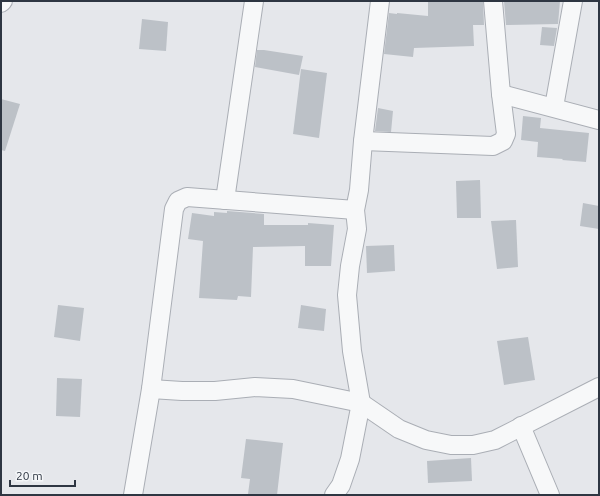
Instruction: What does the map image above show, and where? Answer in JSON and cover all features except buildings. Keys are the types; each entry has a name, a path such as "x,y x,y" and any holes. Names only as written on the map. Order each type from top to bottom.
{"street":[{"path":"224,200 254,1"},
{"path":"334,495 340,485 350,459 361,403 352,351 347,295 350,266 357,229 354,210 359,190 362,141 380,1"},
{"path":"362,141 493,146 503,141 506,134 493,1"},
{"path":"554,107 573,1"},
{"path":"501,94 599,120"},
{"path":"132,495 150,389 174,209 178,200 187,197 354,210"},
{"path":"150,389 182,391 214,391 255,388 294,389 361,403 399,429 426,440 451,445 473,445 495,440 599,387"},
{"path":"521,426 550,495"}]}
